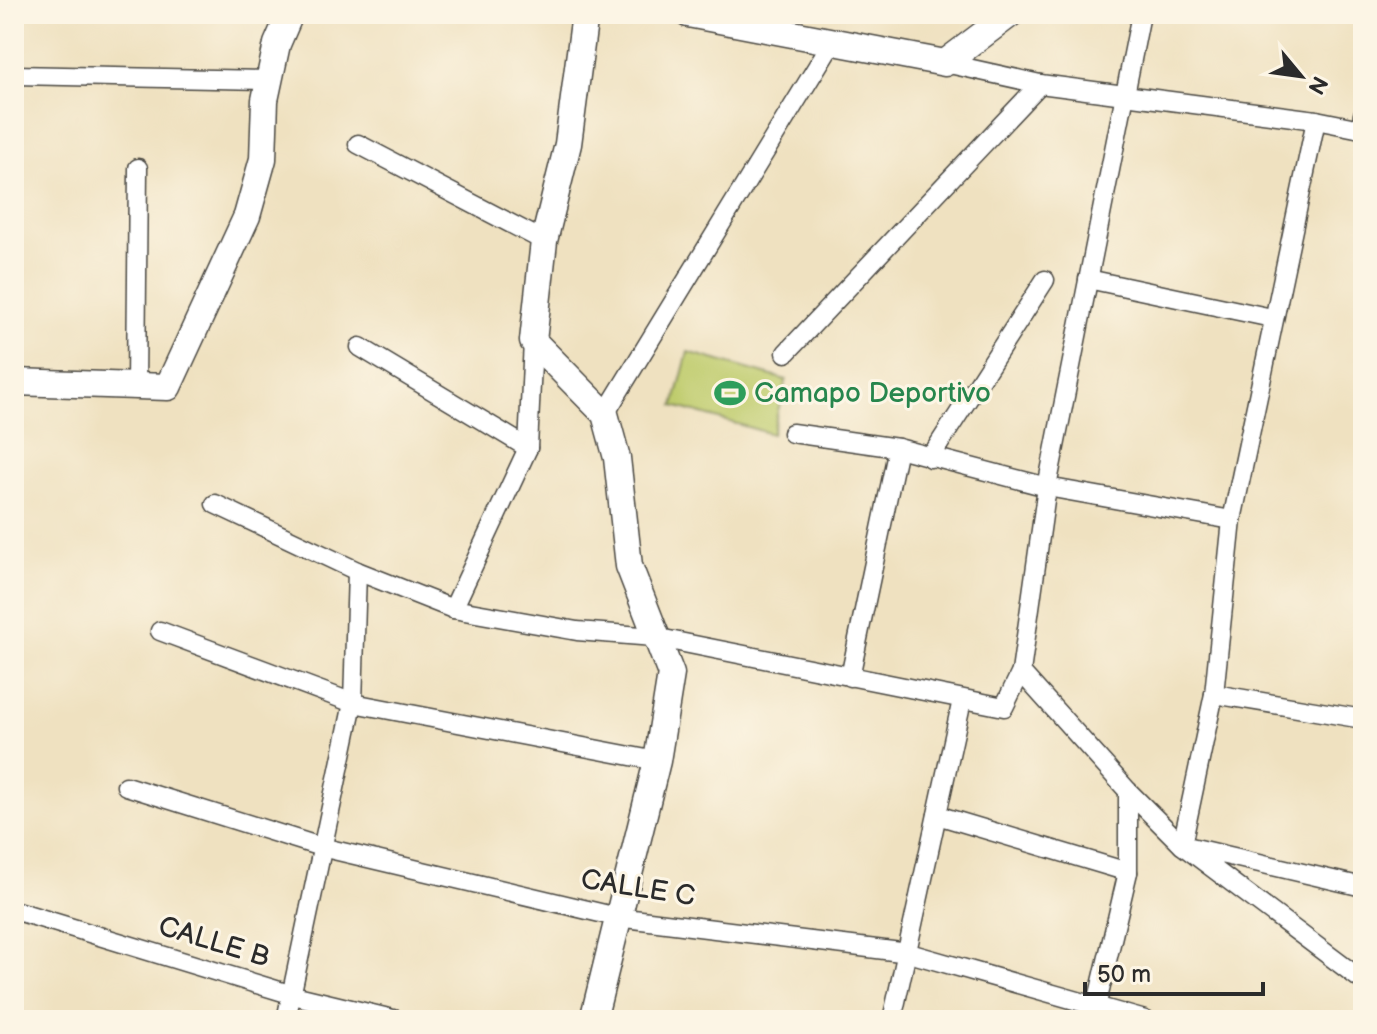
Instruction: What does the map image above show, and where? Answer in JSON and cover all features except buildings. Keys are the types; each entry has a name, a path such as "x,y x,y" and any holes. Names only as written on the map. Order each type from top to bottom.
{"street":[{"path":"14,382 168,387 247,216 263,159 269,80 277,44 290,14"},
{"path":"453,609 528,448 533,341 544,241 568,144 585,14"},
{"path":"945,63 1010,14"},
{"path":"215,504 357,571 453,609 577,631 654,637 1004,707 1021,672 1047,487 1141,14"},
{"path":"700,15 834,39 1040,84 1316,120 1361,129 1363,115"},
{"path":"605,414 834,39"},
{"path":"14,75 269,80"},
{"path":"786,353 1040,84"},
{"path":"1182,845 1214,694 1232,520 1316,120"},
{"path":"358,144 544,241"},
{"path":"136,386 138,168"},
{"path":"1088,279 1272,318"},
{"path":"930,458 1045,280"},
{"path":"533,341 605,414 617,458 629,566 654,637 671,674 657,761 593,1020"},
{"path":"360,347 528,448"},
{"path":"792,433 898,448 1047,487 1232,520"},
{"path":"850,677 898,448"},
{"path":"286,1020 353,703 357,571"},
{"path":"160,631 353,703 657,761"},
{"path":"1021,672 1128,791 1182,845 1363,981"},
{"path":"1214,694 1363,719"},
{"path":"892,1020 962,700"},
{"name":"CALLE C","path":"126,786 321,847 617,917 909,953 1094,1014 1145,1020"},
{"path":"1094,1014 1128,872 1128,791"},
{"path":"937,815 1128,872"},
{"path":"1182,845 1363,887"},
{"name":"CALLE B","path":"17,911 293,995 397,1020"}],"green space":[{"name":"Camapo Deportivo","path":"688,352 786,380 772,434 674,406"}],"place":[{"name":"Camapo Deportivo","path":"730,393"}]}
